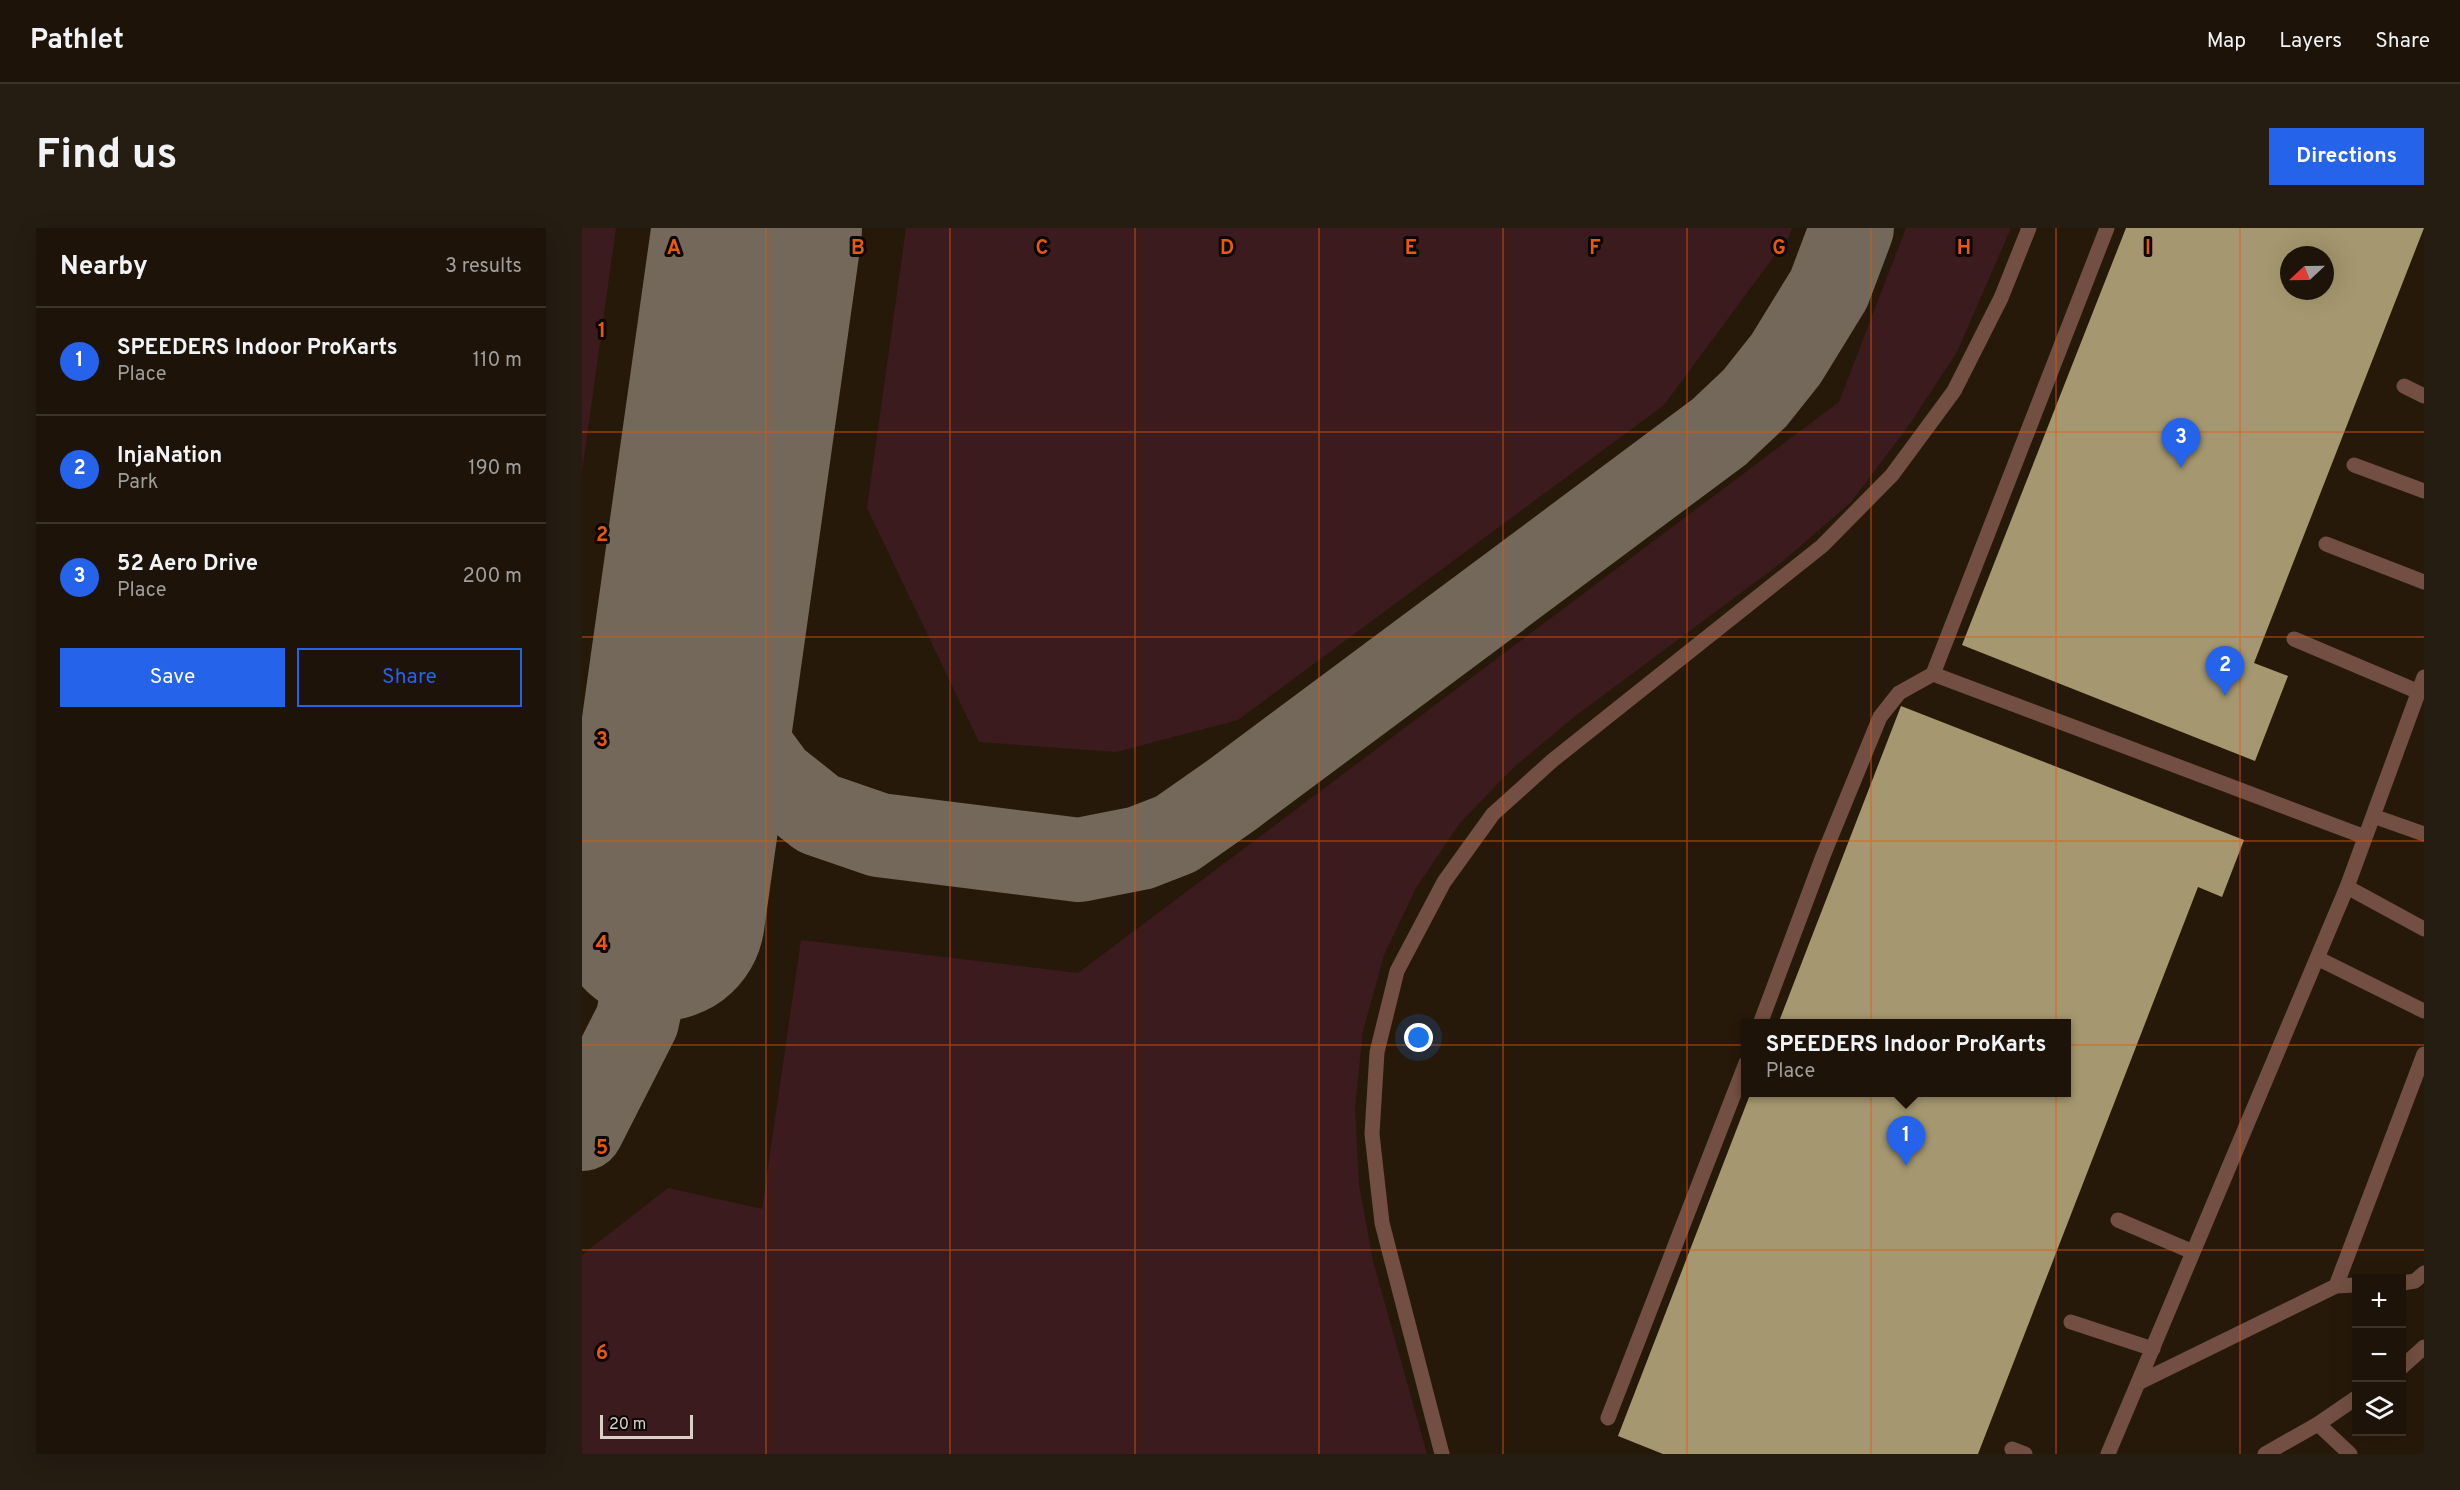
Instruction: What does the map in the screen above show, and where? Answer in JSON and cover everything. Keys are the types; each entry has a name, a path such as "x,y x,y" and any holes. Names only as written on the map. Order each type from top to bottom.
{"street":[{"path":"1442,1454 1382,1223 1372,1134 1377,1052 1397,971 1444,882 1493,814 1553,760 1822,546 1892,475 1954,391 2001,298 2029,228"},
{"path":"1762,1019 1823,856 1880,717 1899,693 1933,674 2107,228"},
{"path":"2404,386 2424,396"},
{"path":"2354,465 2424,491"},
{"path":"2326,544 2424,582"},
{"path":"2294,639 2419,692"},
{"path":"1933,674 2365,837"},
{"path":"2112,1452 2138,1383 2347,887 2424,677"},
{"path":"2373,816 2424,834"},
{"path":"2347,887 2424,929"},
{"path":"2317,958 2424,1011"},
{"path":"2336,1286 2424,1054"},
{"path":"1608,1418 1741,1076"},
{"path":"2118,1221 2193,1252"},
{"path":"2406,1282 2415,1281 2424,1273"},
{"path":"2138,1383 2336,1286 2352,1285"},
{"path":"2071,1322 2153,1348"},
{"path":"2406,1363 2424,1347"},
{"path":"2265,1454 2318,1424 2352,1401"},
{"path":"2318,1424 2350,1454"}],"shaded area":[{"path":"582,228 616,228 582,472"},
{"path":"906,228 1792,228 1789,236 1664,405 1238,720 1116,752 979,742 867,508"},
{"path":"1906,228 2011,228 1957,352 1907,428 1851,502 1781,563 1574,717 1514,767 1459,824 1416,888 1384,955 1363,1031 1355,1107 1359,1185 1373,1261 1427,1454 582,1454 582,1255 668,1188 762,1209 801,940 1078,973 1839,402"}],"building":[{"path":"2126,228 2424,228 2254,663 2288,676 2255,761 1962,645"},
{"path":"1901,706 2244,840 2222,897 2198,887 1978,1454 1663,1454 1618,1436 1749,1097 2071,1097 2071,1019 1780,1019"}],"taxiway":[{"path":"708,577 720,665 735,726 774,779 818,814 879,835 1079,860 1140,848 1176,834 1233,794 1719,432 1755,398 1786,359 1829,289 1852,228"},
{"path":"582,1129 637,1021 660,916"}],"runway":[{"path":"660,916 757,228"}],"place":[{"name":"52 Aero Drive","path":"2181,468"},
{"name":"InjaNation","path":"2225,696"},
{"name":"SPEEDERS Indoor ProKarts","path":"1906,1166"}]}
